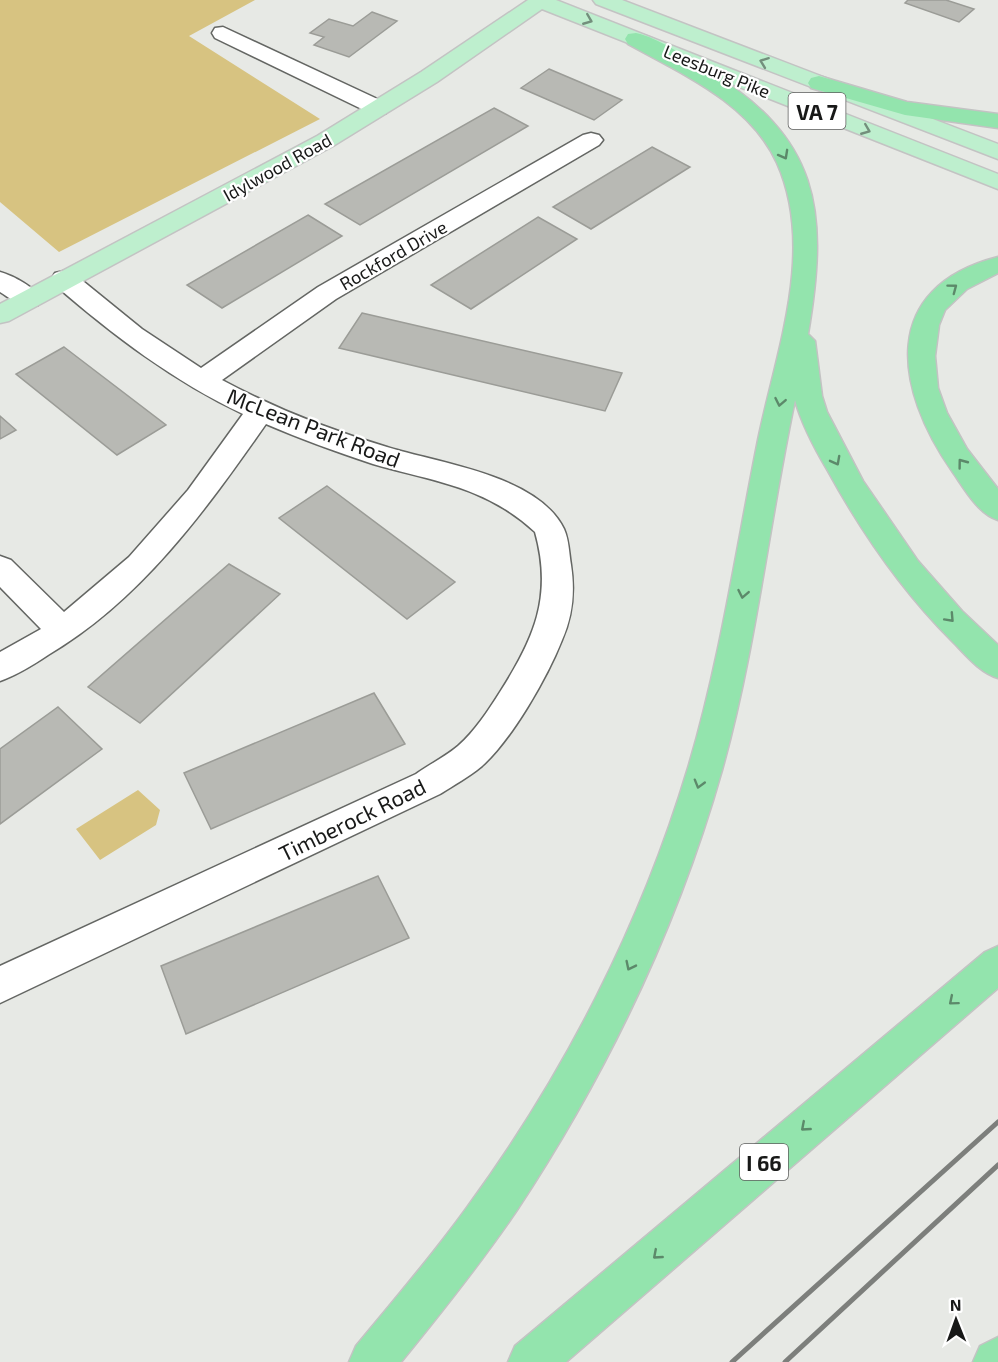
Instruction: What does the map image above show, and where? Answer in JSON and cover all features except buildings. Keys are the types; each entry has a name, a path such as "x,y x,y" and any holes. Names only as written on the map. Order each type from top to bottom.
{"highway":[{"path":"372,1362 439,1282 518,1171 576,1075 633,961 669,876 721,709 800,304 806,222 801,192 772,134 748,109 636,39"},
{"path":"819,83 905,108 998,121"},
{"path":"998,265 966,279 945,295 930,314 923,343 923,378 927,398 944,436 998,509"},
{"path":"800,304 808,397 820,429 852,491 886,543 935,602 998,665"},
{"name":"I 66","path":"531,1362 998,964"}],"main road":[{"name":"Leesburg Pike","path":"540,0 998,182"},
{"name":"Idylwood Road","path":"0,315 280,166 439,71 540,0"},
{"name":"Leesburg Pike","path":"603,0 998,152"}],"street":[{"path":"223,33 378,108"},
{"name":"Rockford Drive","path":"201,382 327,293 591,140"},
{"name":"McLean Park Road","path":"64,279 150,350 201,382 260,411 380,455 459,475 496,488 523,504 549,528"},
{"path":"0,280 29,299"},
{"path":"0,668 63,630 140,565 198,498 260,411"},
{"name":"Timberock Road","path":"0,986 428,784 472,754 500,721 545,648 556,611 558,573 549,528"},
{"path":"0,568 63,630"}],"shaded area":[{"path":"0,0 255,0 189,36 320,119 59,252 0,202"},
{"path":"138,790 160,810 156,825 100,860 76,829"}],"railway":[{"path":"732,1362 998,1122"},
{"path":"785,1362 998,1165"}]}
